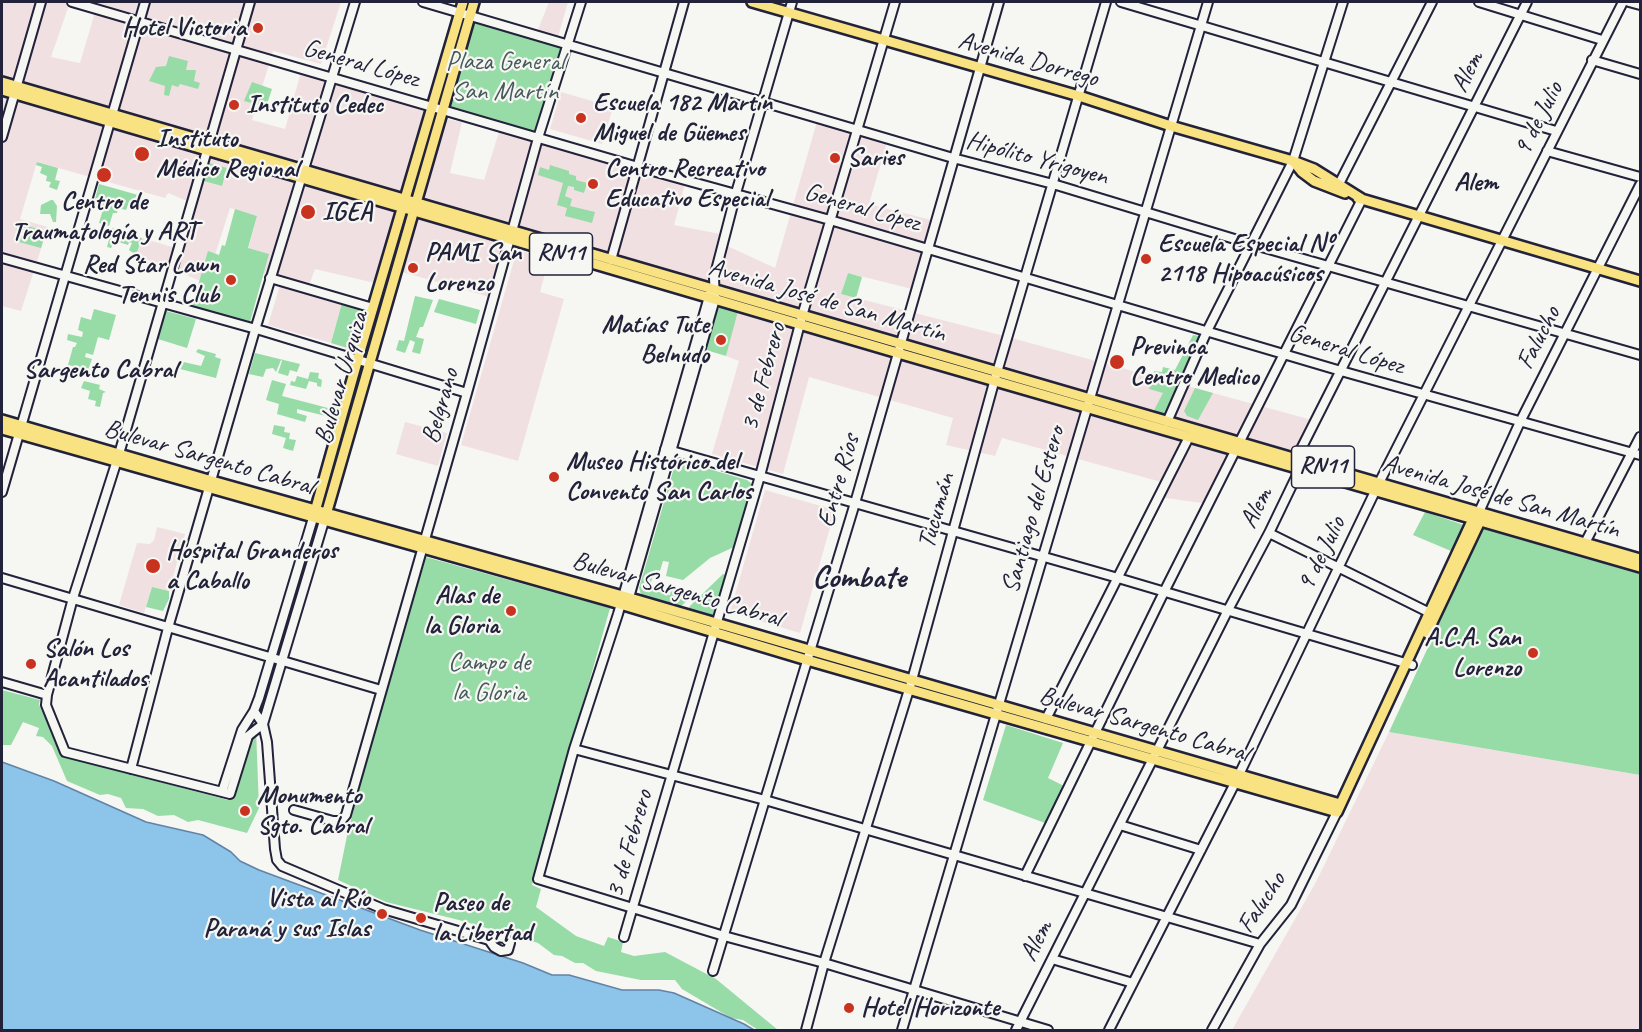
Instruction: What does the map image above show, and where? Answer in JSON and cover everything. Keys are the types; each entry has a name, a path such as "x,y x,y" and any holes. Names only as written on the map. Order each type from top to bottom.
{"main road":[{"name":"Bulevar Urquiza","path":"463,2 465,14"},
{"name":"Bulevar Urquiza","path":"325,517 437,108 465,14 474,2"},
{"name":"Avenida Dorrego","path":"752,2 1079,96 1171,126 1293,161 1314,169 1362,199"},
{"name":"Avenida José de San Martín","path":"2,82 15,90 409,206 996,377 1167,422 1238,447 1641,567"},
{"name":"Avenida José de San Martín","path":"2,90 15,90"},
{"name":"Avenida Dorrego","path":"1293,161 1302,172 1323,184 1362,199 1641,281"},
{"name":"Bulevar Urquiza","path":"314,514 373,308 409,206"},
{"name":"Avenida José de San Martín","path":"510,235 611,260 713,294"},
{"name":"Avenida José de San Martín","path":"1088,403 1188,437 1238,447"},
{"name":"Bulevar Sargento Cabral","path":"2,420 19,429 211,485 1237,779 1340,804"},
{"name":"Bulevar Sargento Cabral","path":"2,429 19,429"},
{"name":"Avenida José de San Martín","path":"1477,517 1641,559"},
{"name":"Falucho","path":"1340,804 1409,664 1477,517"},
{"name":"Bulevar Sargento Cabral","path":"998,710 1046,719 1092,737"}],"street":[{"path":"2,137 41,2"},
{"name":"General López","path":"72,2 638,167 830,220 1341,371 1636,454"},
{"path":"2,492 145,2"},
{"path":"226,793 65,752 46,705 46,695 73,598 118,458 250,2"},
{"path":"131,769 168,628 270,278 355,2"},
{"name":"Hipólito Yrigoyen","path":"423,2 954,158 1053,184 1641,355"},
{"name":"Belgrano","path":"294,810 333,822 341,822 346,815 538,138 581,2"},
{"path":"611,260 684,2"},
{"path":"792,2 736,193 714,278 713,294 668,450 623,603 574,749 538,879 724,936 824,963 1018,1026 1048,1030"},
{"name":"3 de Febrero","path":"624,937 760,476 801,320 895,2"},
{"name":"Entre Ríos","path":"713,971 855,503 999,2"},
{"name":"Tucumán","path":"806,1030 824,963 910,685 996,377 1106,2"},
{"path":"1121,2 1556,131"},
{"name":"Santiago del Estero","path":"902,1030 1208,2"},
{"path":"1167,422 1207,331 1293,161 1343,2"},
{"path":"1323,184 1339,184 1432,2"},
{"path":"1479,2 1602,40"},
{"name":"Alem","path":"1018,1026 1269,532 1296,477 1301,448 1527,2"},
{"name":"9 de Julio","path":"1110,1030 1237,779 1306,633 1468,305 1623,2"},
{"path":"1629,2 1641,5"},
{"path":"1592,60 1641,74"},
{"path":"1546,151 1641,177"},
{"name":"Falucho","path":"1477,517 1520,422 1641,185"},
{"path":"1025,876 1164,592 1362,199"},
{"path":"2,258 467,393"},
{"path":"270,278 373,308"},
{"path":"1046,719 1188,437"},
{"path":"1585,543 1636,454 1641,437"},
{"path":"668,450 1043,556 1409,664"},
{"name":"Bulevar Urquiza","path":"226,793 242,730 254,711 314,514"},
{"name":"Bulevar Urquiza","path":"226,793 248,736 263,724 325,517"},
{"path":"1269,532 1432,615"},
{"path":"2,578 381,690"},
{"path":"2,682 46,695"},
{"path":"254,711 263,724 267,742 275,849 277,860 282,866 383,909 489,940"},
{"path":"574,749 955,854 1260,944"},
{"name":"Falucho","path":"1212,1030 1260,944 1291,905 1340,804"},
{"path":"1120,825 1201,850"},
{"path":"1052,959 1133,983"}],"shaded area":[{"path":"2,2 70,2 51,57 80,63 98,2 341,2 321,64 273,51 252,120 285,129 301,72 433,107 430,116 462,122 450,173 484,180 499,132 686,180 674,225 725,235 723,244 775,268 818,118 888,139 869,204 935,221 916,290 848,273 841,294 1312,420 1296,459 1239,443 1209,504 1159,497 1165,483 1002,438 995,456 946,445 953,418 809,377 783,474 712,454 739,361 726,356 737,311 744,299 512,231 493,298 381,266 375,283 315,269 308,288 263,274 248,250 257,216 230,208 206,283 136,255 142,238 179,249 192,203 168,193 165,198 37,162 20,219 48,227 21,311 2,306"},
{"path":"549,2 568,2 558,37 537,32"},
{"name":"Escuela 182 Martín Miguel de Güemes","path":"561,92 613,107 602,144 550,129"},
{"path":"517,250 549,259 540,292 564,299 518,461 461,445"},
{"path":"280,285 342,303 331,343 268,325"},
{"path":"405,422 447,433 438,466 396,454"},
{"path":"765,490 835,510 800,633 730,612"},
{"name":"Hospital Granderos a Caballo","path":"157,527 185,534 169,591 152,587 144,613 119,605 137,543 150,544 154,540"},
{"name":"A.C.A. San Lorenzo","path":"1389,732 1640,775 1640,1030 1232,1030 1316,882"}],"green space":[{"name":"Plaza General San Martín","path":"470,15 569,44 538,138 442,110"},
{"path":"169,56 188,61 186,70 196,70 194,81 200,83 198,89 180,84 178,87 172,85 169,96 164,95 165,86 149,81 156,67 166,66"},
{"path":"252,82 272,89 266,107 244,101"},
{"path":"37,162 58,168 55,180 60,181 57,190 49,187 51,182 46,181 47,176 40,173 42,167 36,165"},
{"path":"209,163 227,168 222,186 204,181"},
{"path":"550,165 569,171 569,174 576,176 576,180 587,183 584,193 568,186 565,196 572,199 570,206 595,212 592,223 565,216 567,208 557,205 563,183 538,175 540,167 549,170"},
{"path":"99,184 138,195 136,202 130,200 126,210 118,208 117,213 113,213 109,226 99,223 104,206 94,203"},
{"path":"51,200 57,206 56,222 53,222 50,214 40,214 41,205"},
{"name":"Red Star Lawn Tennis Club","path":"235,209 257,216 248,248 269,254 250,322 192,306 208,251 219,255 222,245 225,246"},
{"path":"18,223 38,229 38,232 45,235 41,248 19,242 21,232 16,231"},
{"path":"112,228 142,238 136,255 129,250 132,243 129,242 128,245 115,241 111,248 107,247"},
{"path":"848,273 862,277 856,298 841,294"},
{"path":"415,296 433,300 423,327 420,327 416,337 424,339 420,354 412,352 415,342 410,340 405,353 396,350 399,340 404,341"},
{"path":"439,299 480,310 476,324 434,312"},
{"path":"342,303 366,309 354,350 331,343"},
{"path":"722,307 738,311 726,356 706,350 717,309"},
{"path":"94,309 116,315 109,340 98,337 93,355 86,353 85,357 92,359 88,370 68,365 73,347 77,343 67,340 68,334 82,337 83,332 78,330 81,317 91,320"},
{"path":"166,311 196,319 187,348 158,339"},
{"path":"1193,335 1199,336 1165,414 1152,414 1163,393 1149,389 1154,371 1162,372 1163,367 1175,370"},
{"path":"198,349 216,354 215,357 221,359 216,378 176,368 179,361 201,366 205,356 196,352"},
{"path":"255,353 300,364 297,372 290,370 288,376 278,373 281,360 276,372 273,368 266,369 263,377 249,374"},
{"path":"310,372 319,373 318,378 322,380 321,387 309,381 306,389 290,385 291,381 295,382 297,376 308,379"},
{"path":"272,380 286,384 282,396 328,408 326,416 297,409 297,413 307,416 305,422 277,414 279,404 266,400"},
{"path":"84,381 100,385 99,389 106,392 103,393 100,407 95,406 96,401 88,399 90,391 81,388"},
{"path":"1195,388 1213,393 1198,420 1187,416 1184,411"},
{"path":"274,425 285,427 284,432 290,433 289,439 296,440 293,451 283,448 286,438 272,434"},
{"path":"678,460 747,480 752,484 734,547 710,558 683,580 666,576 669,562 663,561 660,571 655,570 650,585 653,590 670,595 672,586 679,588 681,592 688,593 690,598 680,607 676,607 642,597 639,588"},
{"path":"1425,512 1464,525 1451,551 1413,535"},
{"name":"A.C.A. San Lorenzo","path":"1483,528 1640,574 1640,775 1389,732"},
{"name":"Campo de la Gloria","path":"422,556 610,608 532,885 541,889 536,907 576,936 604,946 608,937 623,942 621,952 634,956 665,952 716,979 778,1030 758,1030 743,1020 731,1018 682,989 675,980 641,980 596,971 583,963 575,963 562,956 554,955 538,943 386,902 338,880 348,831"},
{"path":"723,574 728,575 716,612 712,617 690,611 688,609 690,606"},
{"path":"152,587 169,591 169,599 163,611 146,607"},
{"path":"2,690 40,700 41,709 65,757 228,800 248,736 256,730 259,808 247,833 198,820 188,822 174,815 158,816 143,809 126,808 121,798 108,794 100,795 67,781 52,746 43,737 36,736 39,728 23,722 11,745 2,745"},
{"path":"1006,725 1063,743 1048,778 1064,786 1045,823 983,800"}],"water":[{"path":"2,762 54,781 146,822 203,835 231,852 240,861 259,870 420,930 523,963 552,975 569,975 622,990 659,990 674,993 754,1030 2,1030"}],"place":[{"name":"Hotel Victoria","path":"258,28"},
{"name":"Instituto Cedec","path":"234,105"},
{"name":"Escuela 182 Martín Miguel de Güemes","path":"581,118"},
{"name":"Instituto Médico Regional","path":"142,154"},
{"name":"Saries","path":"835,158"},
{"name":"Centro de Traumatología y ART","path":"104,175"},
{"name":"Centro Recreativo Educativo Especial","path":"593,184"},
{"name":"IGEA","path":"308,212"},
{"name":"Escuela Especial Nº 2118 Hipoacúsicos","path":"1146,259"},
{"name":"PAMI San Lorenzo","path":"413,268"},
{"name":"Red Star Lawn Tennis Club","path":"231,280"},
{"name":"Matías Tute Belnudo","path":"721,340"},
{"name":"Previnca Centro Medico","path":"1117,362"},
{"name":"Museo Histórico del Convento San Carlos","path":"554,477"},
{"name":"Hospital Granderos a Caballo","path":"153,566"},
{"name":"Alas de la Gloria","path":"511,611"},
{"name":"A.C.A. San Lorenzo","path":"1533,653"},
{"name":"Salón Los Acantilados","path":"31,664"},
{"name":"Monumento Sgto. Cabral","path":"245,811"},
{"name":"Vista al Río Paraná y sus Islas","path":"382,914"},
{"name":"Paseo de la Libertad","path":"421,918"},
{"name":"Hotel Horizonte","path":"849,1008"}],"district":[{"name":"Alem","path":"1476,183"},
{"name":"Sargento Cabral","path":"100,370"},
{"name":"Combate","path":"859,579"}]}
